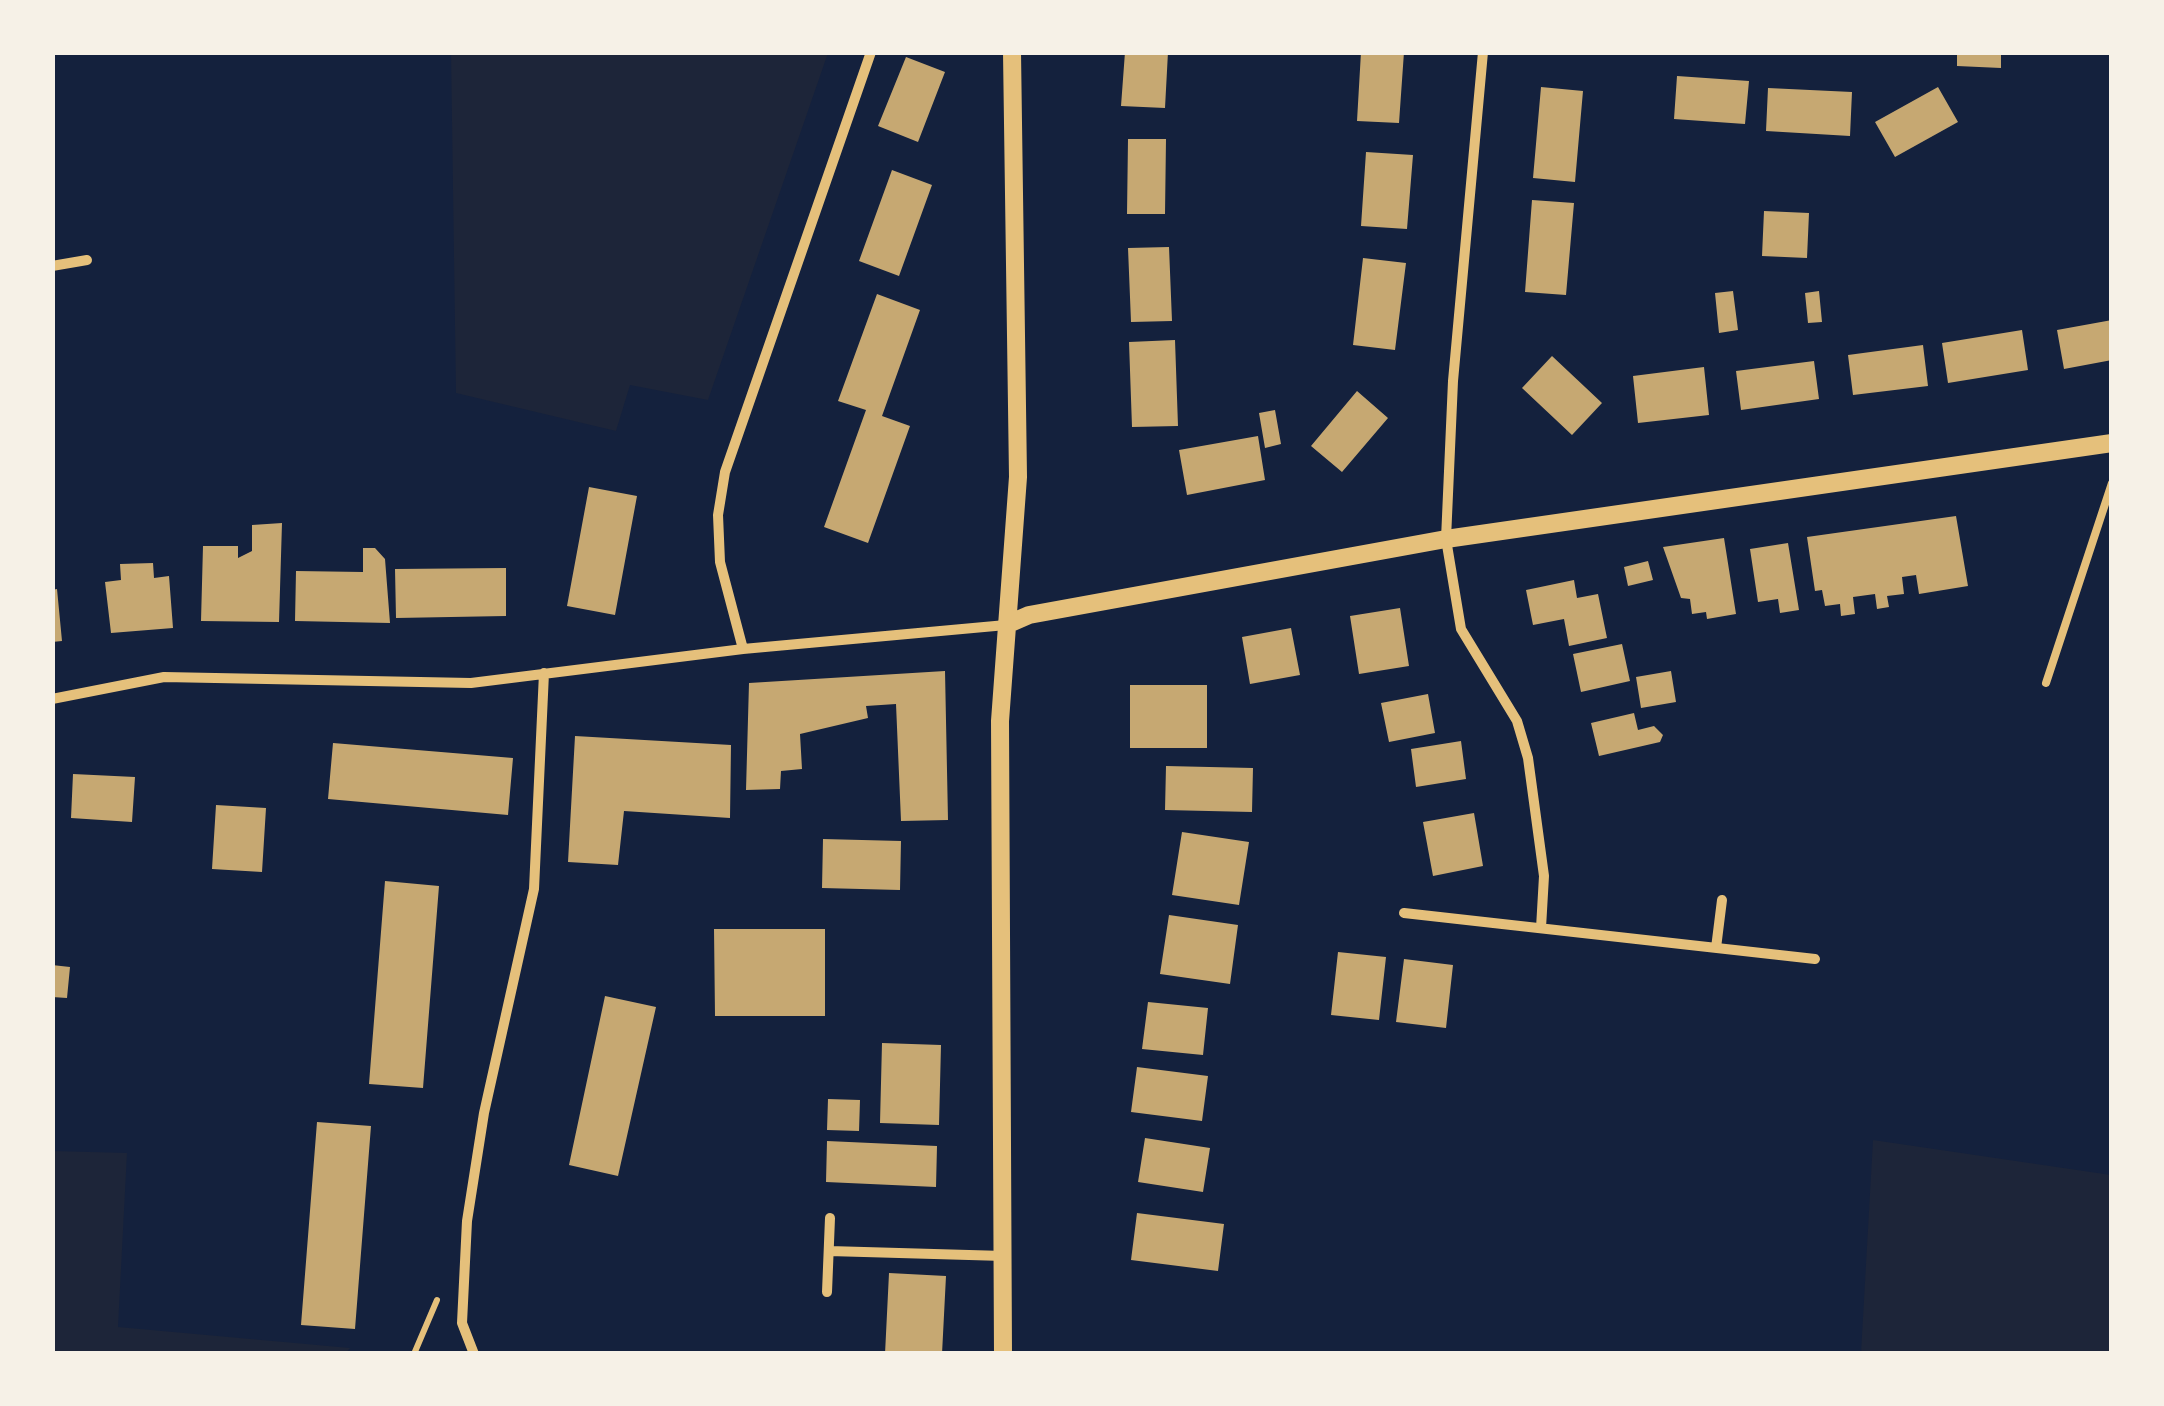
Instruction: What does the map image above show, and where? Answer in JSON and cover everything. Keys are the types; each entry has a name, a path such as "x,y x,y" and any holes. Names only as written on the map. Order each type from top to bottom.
{"street":[{"path":"743,650 720,562 718,515 725,472 872,52"},
{"path":"1003,1354 1000,721 1018,477 1012,52"},
{"path":"1483,52 1452,381 1446,540 1461,629 1518,721 1528,758 1544,876 1541,928"},
{"path":"52,266 87,260"},
{"path":"52,699 164,678 471,683 1006,624 1030,614 1446,540 2112,443"},
{"path":"474,1354 462,1323 467,1222 484,1113 534,889 544,673"},
{"path":"1716,948 1722,900"},
{"path":"1404,914 1815,959"},
{"path":"826,1292 830,1218"},
{"path":"829,1251 1005,1256"}],"lane":[{"path":"2046,683 2112,483"}],"shaded area":[{"path":"451,53 828,53 708,400 630,385 616,431 456,393"},
{"path":"1873,1140 2111,1175 2111,1353 1861,1353"},
{"path":"53,1151 127,1153 118,1327 350,1348 346,1353 53,1353"}],"building":[{"path":"1125,52 1168,52 1165,108 1121,106"},
{"path":"1361,52 1404,52 1399,123 1357,121"},
{"path":"1957,52 2001,52 2001,68 1957,66"},
{"path":"906,57 945,72 918,142 878,126"},
{"path":"1677,76 1749,81 1745,124 1674,119"},
{"path":"1541,87 1583,91 1575,182 1533,178"},
{"path":"1938,87 1958,122 1895,157 1875,122"},
{"path":"1768,88 1852,92 1850,136 1766,131"},
{"path":"1128,139 1166,139 1165,214 1127,214"},
{"path":"1366,152 1413,155 1407,229 1361,226"},
{"path":"892,170 932,185 899,276 859,261"},
{"path":"1532,200 1574,203 1566,295 1525,292"},
{"path":"1764,211 1809,213 1807,258 1762,256"},
{"path":"1169,247 1172,321 1131,322 1128,248"},
{"path":"1363,258 1406,263 1395,350 1353,345"},
{"path":"1733,291 1738,330 1719,333 1715,293"},
{"path":"1819,291 1822,322 1808,323 1805,293"},
{"path":"877,294 920,310 882,416 910,426 868,543 824,527 866,410 838,401"},
{"path":"2112,320 2112,360 2064,369 2057,330"},
{"path":"2022,330 2028,370 1948,383 1942,343"},
{"path":"1175,340 1178,426 1132,427 1129,342"},
{"path":"1923,345 1928,386 1853,395 1848,355"},
{"path":"1552,356 1602,403 1572,435 1522,388"},
{"path":"1814,361 1819,399 1741,410 1736,371"},
{"path":"1704,367 1709,415 1638,423 1633,376"},
{"path":"1357,391 1388,418 1342,472 1311,446"},
{"path":"1275,410 1281,444 1265,448 1259,413"},
{"path":"1258,436 1265,480 1187,495 1179,450"},
{"path":"589,487 637,496 615,615 567,606"},
{"path":"1956,516 1968,586 1919,594 1916,575 1902,577 1904,594 1887,596 1889,607 1877,609 1875,594 1853,597 1855,614 1841,616 1840,604 1825,606 1822,590 1815,591 1807,537"},
{"path":"282,523 279,622 201,621 203,546 238,546 238,558 252,551 252,525"},
{"path":"1724,538 1736,614 1707,619 1706,612 1692,614 1690,599 1681,598 1663,547"},
{"path":"1788,543 1799,610 1780,613 1778,599 1758,602 1750,549"},
{"path":"363,548 375,548 385,559 390,623 295,621 296,571 363,572"},
{"path":"1648,561 1653,580 1628,586 1624,567"},
{"path":"153,563 154,578 169,576 173,628 111,633 105,582 121,580 120,564"},
{"path":"506,568 506,616 396,618 395,569"},
{"path":"1574,580 1577,598 1598,594 1607,638 1569,646 1564,619 1533,625 1526,590"},
{"path":"57,589 62,641 52,642 52,590"},
{"path":"1400,608 1409,666 1359,674 1350,616"},
{"path":"1291,628 1300,675 1250,684 1242,637"},
{"path":"1622,644 1630,681 1581,692 1573,654"},
{"path":"945,671 948,820 901,821 896,704 866,706 868,718 800,734 802,769 781,771 780,789 746,790 749,683"},
{"path":"1671,671 1676,702 1641,708 1636,677"},
{"path":"1130,685 1207,685 1207,748 1130,748"},
{"path":"1428,694 1435,733 1389,742 1381,703"},
{"path":"1634,713 1638,730 1654,726 1663,735 1660,742 1599,756 1591,723"},
{"path":"575,736 731,745 730,818 624,811 618,865 568,862"},
{"path":"1461,741 1466,779 1416,787 1411,749"},
{"path":"333,743 513,758 508,815 328,799"},
{"path":"1166,766 1253,768 1252,812 1165,810"},
{"path":"73,774 135,777 132,822 71,818"},
{"path":"216,805 266,808 262,872 212,869"},
{"path":"1474,813 1483,866 1433,876 1423,822"},
{"path":"1182,832 1249,842 1239,905 1172,895"},
{"path":"823,839 901,841 900,890 822,888"},
{"path":"385,881 439,886 423,1088 369,1084"},
{"path":"1169,915 1238,925 1230,984 1160,974"},
{"path":"714,929 825,929 825,1016 715,1016"},
{"path":"1338,952 1386,957 1379,1020 1331,1015"},
{"path":"1404,959 1453,965 1446,1028 1396,1022"},
{"path":"52,965 70,967 67,998 52,997"},
{"path":"605,996 656,1007 618,1176 569,1165"},
{"path":"1148,1002 1208,1008 1203,1055 1142,1049"},
{"path":"882,1043 941,1045 939,1125 880,1123"},
{"path":"1137,1067 1208,1076 1202,1121 1131,1112"},
{"path":"828,1099 860,1100 859,1131 827,1130"},
{"path":"317,1122 371,1126 355,1329 301,1325"},
{"path":"1145,1138 1210,1148 1203,1192 1138,1182"},
{"path":"827,1141 937,1146 936,1187 826,1182"},
{"path":"1137,1213 1224,1224 1218,1271 1131,1260"},
{"path":"889,1273 946,1276 942,1354 885,1354"}]}
